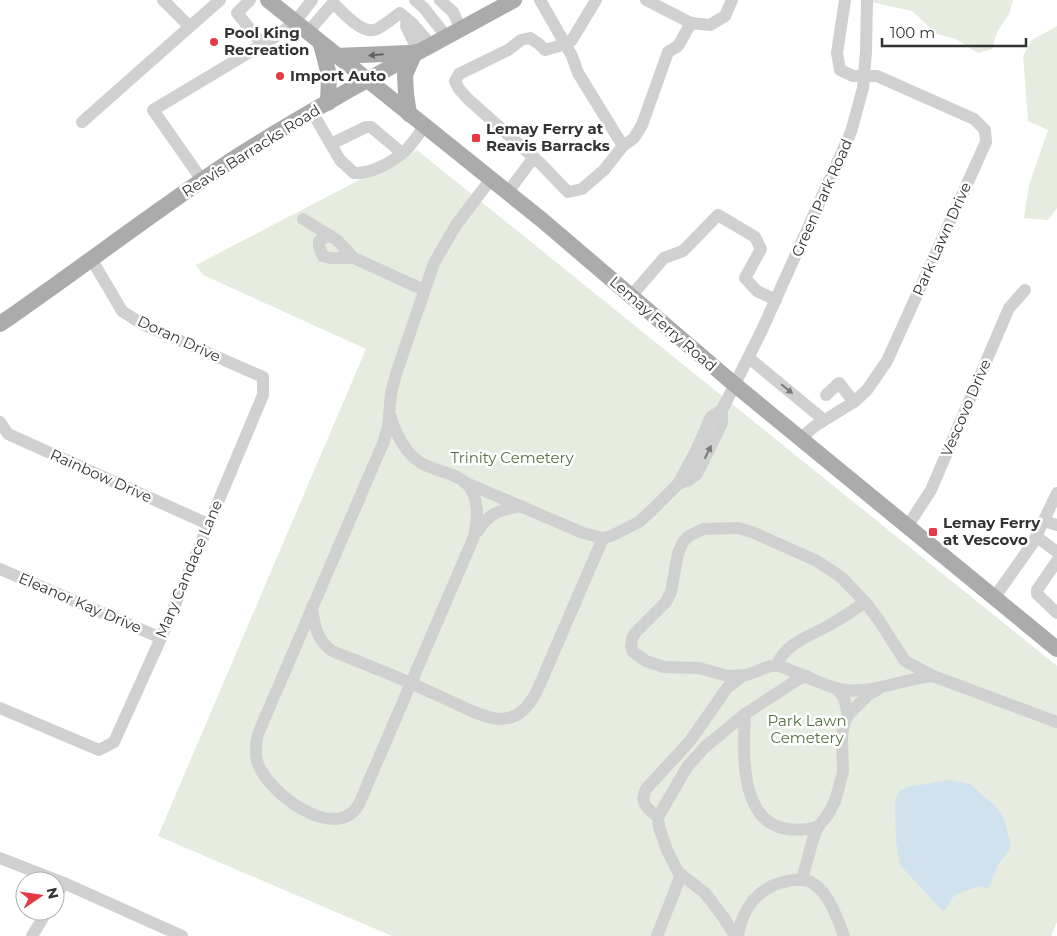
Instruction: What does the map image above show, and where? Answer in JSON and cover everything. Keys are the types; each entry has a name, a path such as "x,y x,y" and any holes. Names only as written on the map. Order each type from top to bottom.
{"main road":[{"name":"Lemay Ferry Road","path":"268,0 508,192 800,439 1057,649"},
{"name":"Reavis Barracks Road","path":"0,324 202,180 270,136 421,49 514,0"},
{"path":"321,44 329,76 328,103"},
{"path":"336,56 421,49"},
{"path":"409,114 405,75 421,49"}],"street":[{"path":"163,0 189,26"},
{"path":"250,0 237,14 263,45"},
{"path":"202,180 153,110 263,45 294,22 312,0"},
{"path":"415,0 424,8 446,36"},
{"path":"440,0 453,12 461,28"},
{"path":"540,0 566,44 578,72 623,146"},
{"path":"596,0 572,40 566,44 545,50 540,44 530,38 521,40 508,50 459,74 455,81 468,99 534,157 568,192 582,189 604,170 623,146 634,138 642,125 668,52 678,46 691,23"},
{"path":"646,0 691,23 710,25 725,16 732,0"},
{"name":"Park Lawn Drive","path":"800,439 824,420 854,402 867,390 887,361 986,142 985,130 974,119 877,76 854,76 840,70 837,53 845,0"},
{"name":"Green Park Road","path":"603,538 626,530 639,522 678,484 695,453 711,417 722,410 749,358 848,139 860,103 864,75 867,0"},
{"path":"82,122 189,26 211,2"},
{"path":"307,33 332,4 364,30 371,32 379,29 400,13 412,23 421,49"},
{"path":"312,112 340,160 354,173 362,174 380,167 402,153 425,126"},
{"path":"331,144 366,127 371,127 402,153"},
{"path":"508,192 534,157"},
{"path":"464,482 474,497 478,511 478,524 473,539 354,812 341,818 320,817 286,800 273,787 262,772 257,760 256,746 258,734 384,441 390,415 391,393 397,371 434,263 456,225 491,179"},
{"path":"631,296 664,258 684,251 718,215 755,237 761,249 745,278 757,291 776,300"},
{"path":"303,219 332,236 354,258 424,290"},
{"path":"332,236 319,241 319,246 324,256 330,258 354,258"},
{"name":"Doran Drive","path":"92,260 122,311 142,324 262,377"},
{"name":"Vescovo Drive","path":"907,527 931,490 1009,308 1025,290"},
{"path":"749,358 824,420"},
{"name":"Mary Candace Lane","path":"0,708 99,750 114,742 161,638 263,395 262,377"},
{"path":"826,395 839,384 854,402"},
{"path":"299,638 325,646 332,651 487,717 501,719 512,717 523,712 529,706 537,691 603,538 583,533 421,463 400,441 390,415"},
{"name":"Rainbow Drive","path":"0,422 8,434 208,524"},
{"path":"994,598 1036,537 1057,493"},
{"path":"473,539 487,518 503,510 521,506"},
{"path":"1044,521 1057,525"},
{"path":"744,676 719,675 699,668 664,667 646,662 633,652 631,646 635,633 666,602 672,592 678,553 683,542 689,536 703,529 738,528 752,532 817,561 841,576 865,602 905,661 932,676 1057,722"},
{"path":"1036,537 1057,552"},
{"path":"1056,609 1037,594 1037,590 1057,561"},
{"name":"Eleanor Kay Drive","path":"0,569 161,638"},
{"path":"776,666 779,658 788,648 836,622 865,602"},
{"path":"312,607 317,631 325,646"},
{"path":"658,817 647,809 644,804 643,794 646,789 690,741 727,688 744,676 770,666 776,666 843,690 883,687"},
{"path":"736,936 705,893 682,875 672,861 666,850 658,817 678,781 696,756 716,737 745,714 807,676"},
{"path":"802,880 809,851 818,827 829,813 840,786 843,772 842,736 848,715 868,695 883,687 905,680 932,676"},
{"path":"836,688 844,698 848,715"},
{"path":"745,714 745,763 748,785 760,814 768,822 785,830 797,831 818,827"},
{"path":"0,858 33,871"},
{"path":"657,936 682,875"},
{"path":"736,936 743,915 763,890 784,882 802,880 814,884 824,894 844,936"},
{"path":"65,883 182,936"},
{"path":"32,936 41,921"}],"green space":[{"path":"872,0 1013,0 1009,14 997,32 992,49 978,53 956,39 937,34 912,11 872,2"},
{"path":"1057,26 1057,208 1048,220 1024,218 1029,185 1048,130 1028,121 1023,56 1032,40"},
{"path":"417,150 1057,666 1057,922 1051,936 392,936 158,836 366,349 203,275 196,265"}],"water":[{"path":"950,780 970,784 994,805 1006,825 1011,847 998,865 989,887 979,886 957,894 943,911 900,865 896,841 895,803 897,795 901,790 908,787"}],"place":[{"name":"Pool King Recreation","path":"214,42"},
{"name":"Import Auto","path":"280,76"},
{"name":"Lemay Ferry at Reavis Barracks","path":"476,138"},
{"name":"Lemay Ferry at Vescovo","path":"933,532"}],"park label":[{"name":"Trinity Cemetery","path":"512,458"},
{"name":"Park Lawn Cemetery","path":"807,730"}]}
